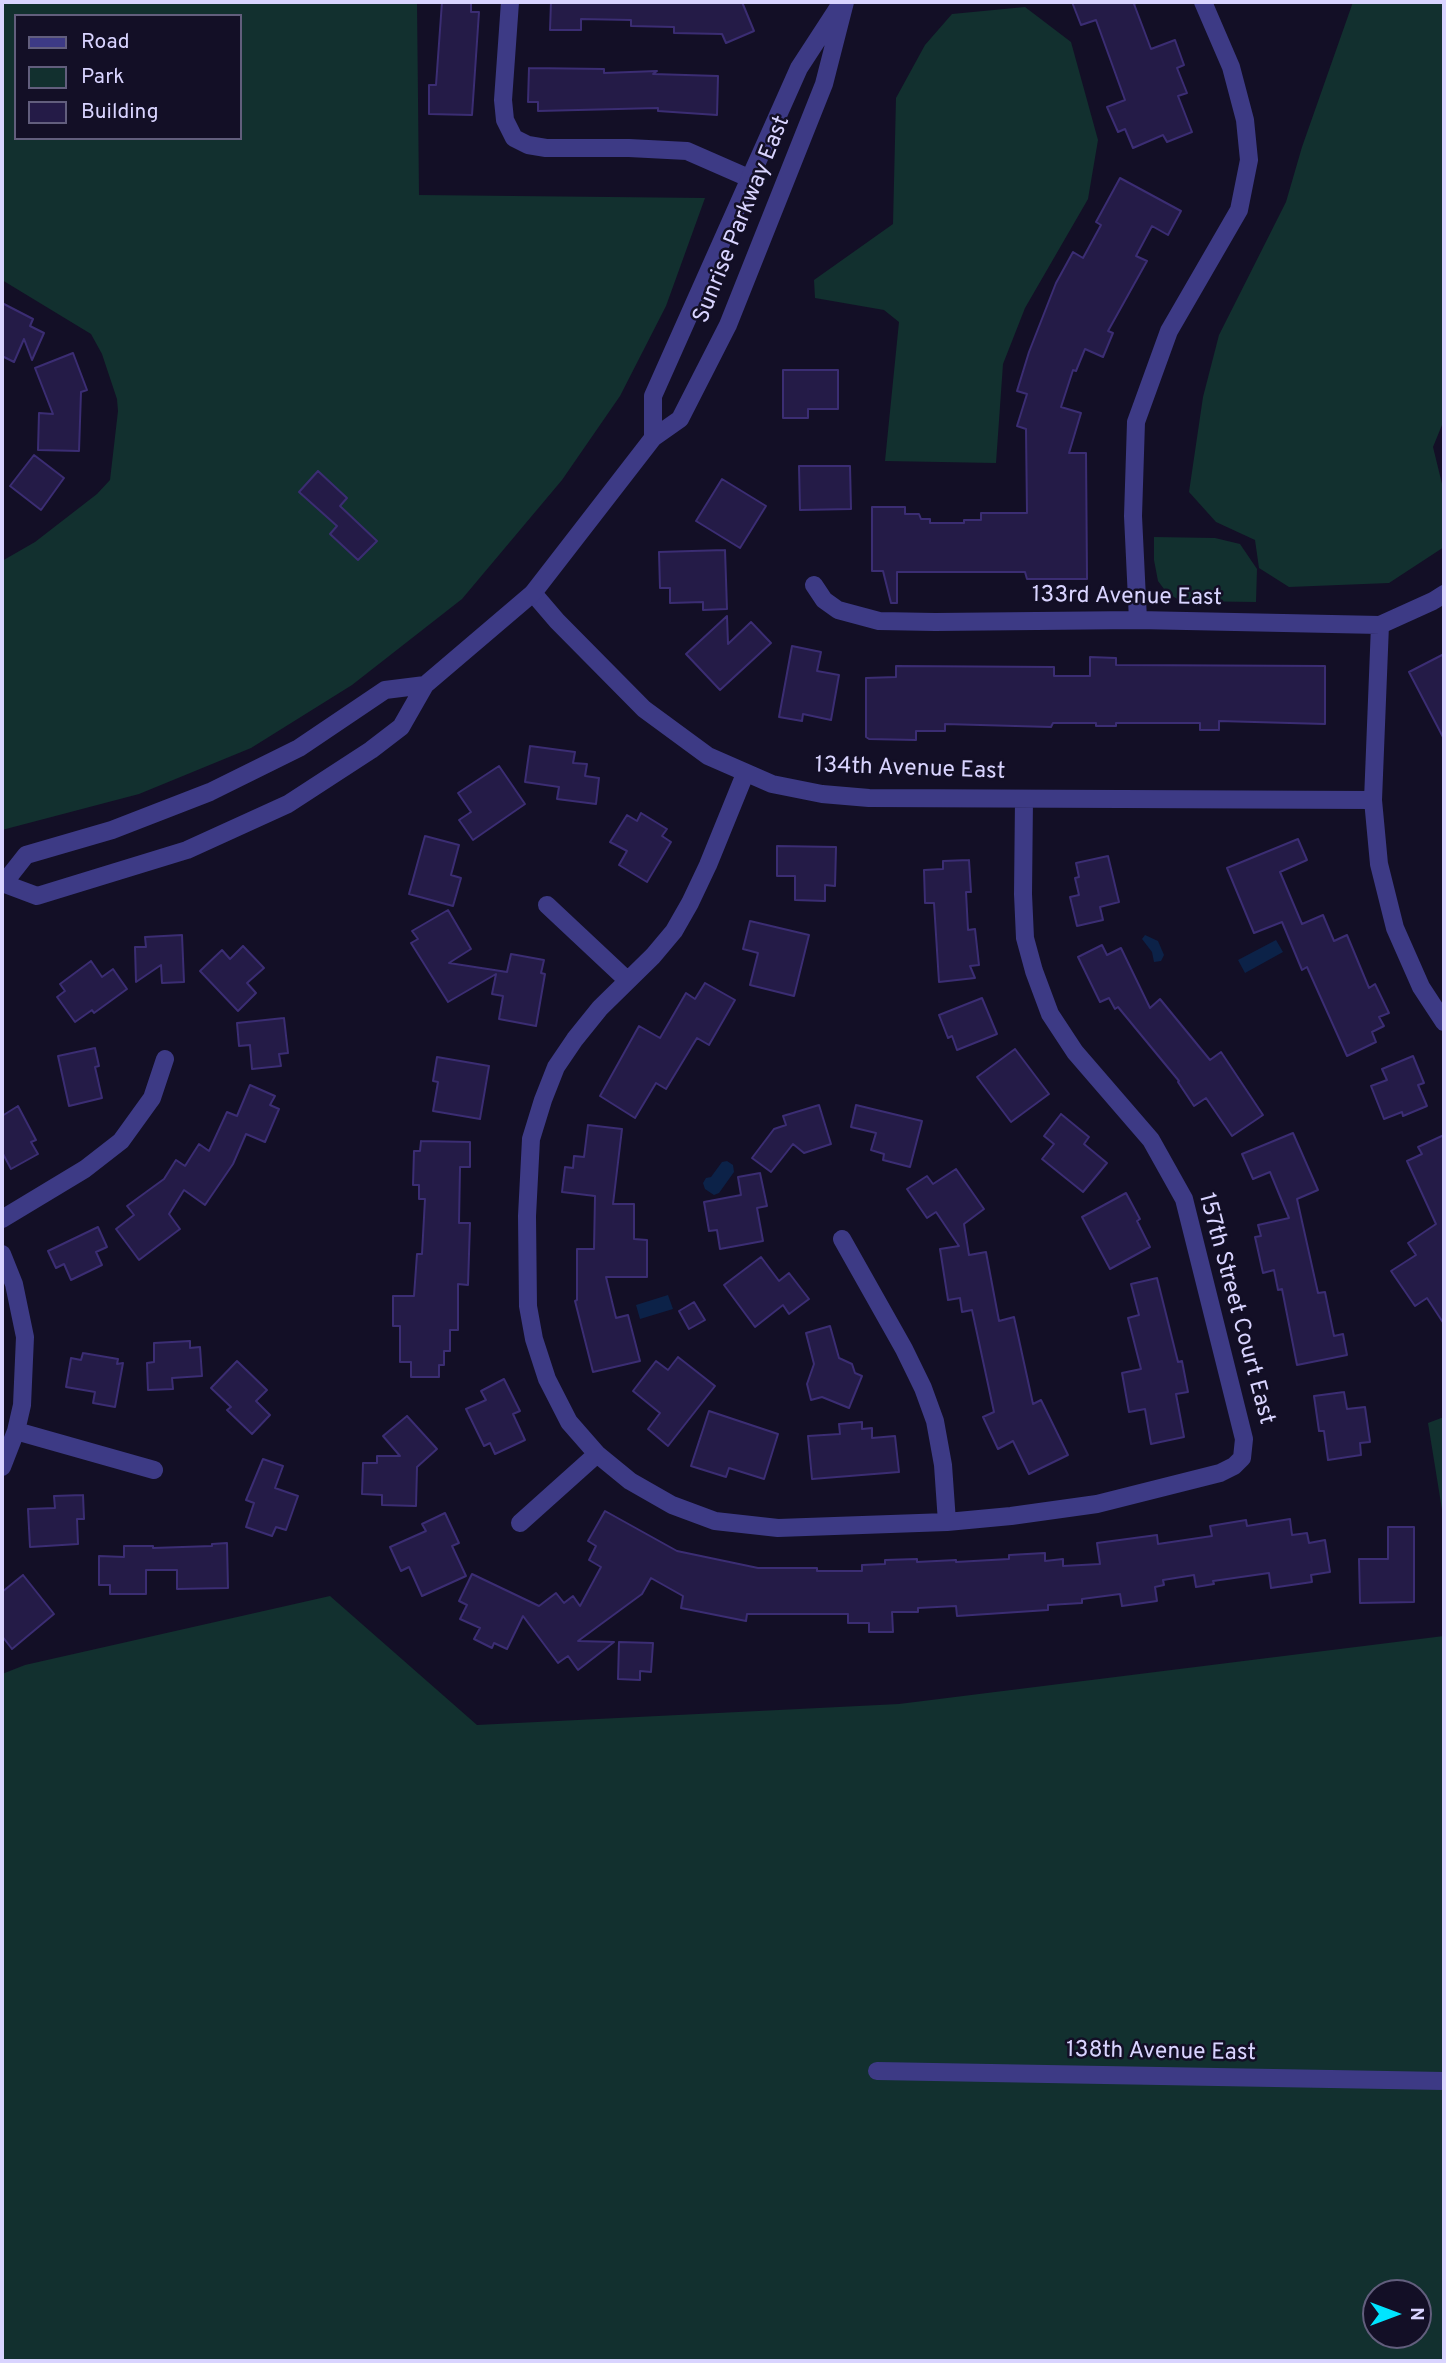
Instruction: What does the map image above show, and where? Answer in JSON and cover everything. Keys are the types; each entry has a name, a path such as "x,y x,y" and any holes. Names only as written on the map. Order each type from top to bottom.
{"street":[{"path":"510,2 503,100 505,120 514,138 528,145 546,148 687,151 751,178"},
{"name":"Sunrise Parkway East","path":"653,439 653,396 799,68 844,2"},
{"name":"Sunrise Parkway East","path":"533,593 653,439 680,419 728,325 824,83 844,2"},
{"path":"1138,620 1133,516 1136,422 1169,331 1239,210 1249,160 1245,120 1231,67 1203,2"},
{"name":"133rd Avenue East","path":"814,585 824,600 838,610 879,621 1138,620 1380,625 1444,594"},
{"path":"425,685 385,690 299,748 211,792 112,830 26,855 3,883 37,896 187,850 288,804 371,750 401,727 425,685 533,593"},
{"name":"134th Avenue East","path":"533,593 644,709 708,757 772,784 822,794 869,798 1373,800"},
{"path":"1380,625 1373,800 1379,864 1395,928 1421,988 1444,1022"},
{"path":"745,774 690,904 674,931 575,1039 556,1067 531,1139 528,1306 534,1339 547,1379 569,1422 597,1454 630,1481 661,1499 715,1521 778,1528 947,1522 943,1465 935,1421 923,1388 842,1239"},
{"name":"157th Street Court East","path":"947,1522 1011,1516 1125,1498 1220,1473 1234,1466 1242,1458 1244,1439 1184,1199 1151,1140 1074,1052 1050,1014 1034,971 1025,927 1024,799"},
{"path":"547,905 627,980"},
{"path":"2,1219 85,1169 121,1141 152,1098 165,1059"},
{"path":"2,1254 14,1284 25,1337 22,1405 16,1431 2,1467"},
{"path":"16,1431 154,1470"},
{"path":"520,1524 597,1454"},
{"name":"138th Avenue East","path":"877,2071 1444,2081"}],"green space":[{"path":"2,2 417,2 419,195 705,198 666,306 620,396 562,480 462,599 352,685 251,748 139,794 2,830 2,561 35,542 97,494 110,480 117,399 102,354 91,334 2,280"},
{"path":"1353,2 1444,2 1444,420 1433,447 1444,492 1444,547 1389,583 1289,587 1259,568 1255,540 1216,522 1189,492 1203,397 1219,335 1286,202 1302,147"},
{"path":"1025,7 1071,42 1098,140 1088,199 1025,308 1003,364 996,463 885,461 899,322 884,310 815,298 814,280 893,224 896,98 925,45 952,14"},
{"path":"1154,537 1215,538 1240,544 1257,569 1256,602 1181,601 1167,593 1158,581"},
{"path":"1444,1417 1444,1522 1428,1423"},
{"path":"330,1596 477,1725 899,1704 1444,1636 1444,2361 2,2361 2,1674 25,1665"}],"water":[{"path":"1145,935 1158,941 1164,955 1161,961 1154,962 1152,952 1142,939"},
{"path":"1276,940 1283,952 1245,973 1238,960"},
{"path":"727,1161 733,1165 734,1172 719,1193 714,1195 705,1189 703,1183 722,1162"},
{"path":"668,1295 673,1309 640,1319 636,1305"}],"building":[{"path":"442,2 471,3 471,12 479,12 472,115 429,114 429,85 436,85"},
{"path":"551,2 742,2 754,31 726,43 722,34 674,33 674,27 631,26 631,20 581,19 581,30 550,30"},
{"path":"1072,2 1138,2 1134,4 1151,49 1175,40 1184,65 1177,68 1187,93 1178,96 1192,132 1167,142 1163,135 1133,148 1125,129 1118,132 1107,107 1125,100 1096,20 1081,25"},
{"path":"529,68 604,69 604,73 657,71 653,74 718,76 717,115 658,111 658,108 538,111 538,102 528,102"},
{"path":"1120,178 1181,211 1168,235 1152,226 1136,256 1147,261 1108,331 1113,333 1103,357 1085,349 1076,371 1073,370 1061,407 1081,413 1069,453 1086,453 1087,579 1027,579 1025,572 897,572 897,603 891,603 883,571 872,571 872,507 905,507 905,514 919,514 921,519 930,519 930,523 981,520 981,513 1027,513 1026,429 1017,426 1027,394 1017,391 1056,283 1073,252 1083,258 1101,225 1096,222"},
{"path":"2,303 33,319 30,326 44,333 32,360 24,339 14,362 2,356"},
{"path":"73,353 87,390 81,392 79,451 38,450 39,413 53,414 35,368"},
{"path":"783,370 838,370 838,409 808,409 808,418 783,418"},
{"path":"34,455 64,478 41,510 10,486"},
{"path":"799,466 850,466 851,509 800,510"},
{"path":"318,471 347,498 340,506 377,541 358,560 330,534 337,526 299,492"},
{"path":"722,479 766,506 740,548 696,521"},
{"path":"725,550 727,609 703,610 703,602 670,603 670,588 660,588 659,552"},
{"path":"727,616 728,644 751,622 771,643 720,690 686,654"},
{"path":"792,646 821,652 817,671 839,675 831,720 803,714 802,721 779,717"},
{"path":"1444,654 1444,739 1409,672"},
{"path":"1090,657 1116,658 1116,665 1325,666 1325,724 1219,721 1219,730 1200,730 1200,723 1116,723 1116,726 1096,726 1096,723 1053,723 1051,727 945,724 945,731 916,731 916,740 866,737 866,678 896,677 896,666 1054,667 1054,676 1090,676"},
{"path":"530,746 575,752 573,763 587,764 585,776 599,778 596,804 557,799 559,787 525,782"},
{"path":"499,766 525,804 473,840 459,820 471,812 458,793"},
{"path":"641,813 667,829 662,836 671,842 647,882 619,865 627,851 610,842 627,815 637,821"},
{"path":"425,836 459,845 451,875 461,878 453,906 409,894"},
{"path":"1298,839 1307,860 1280,872 1302,924 1323,915 1334,941 1347,935 1369,988 1375,984 1389,1013 1379,1017 1384,1026 1372,1032 1376,1042 1347,1056 1307,967 1302,970 1282,922 1254,933 1227,868"},
{"path":"777,846 836,847 835,886 825,885 825,901 795,900 795,876 777,876"},
{"path":"1108,856 1119,902 1100,907 1103,920 1077,926 1070,897 1079,895 1075,878 1079,877 1076,863"},
{"path":"969,860 971,892 966,892 968,930 975,929 979,965 970,966 975,978 939,982 934,903 925,903 924,870 943,869 943,861"},
{"path":"448,910 471,949 449,963 507,972 511,954 544,960 541,973 545,974 536,1026 499,1019 503,996 492,994 496,974 448,1002 411,943 418,939 412,931"},
{"path":"750,921 809,935 794,996 750,985 758,953 743,949"},
{"path":"182,935 184,982 162,983 161,965 136,982 135,947 146,947 145,937"},
{"path":"1102,945 1107,955 1121,948 1150,1008 1160,999 1210,1060 1221,1052 1263,1115 1232,1136 1206,1098 1194,1106 1179,1081 1118,1007 1115,1009 1109,998 1100,1002 1078,957"},
{"path":"243,946 264,968 247,983 256,993 238,1011 200,971 222,950 230,959"},
{"path":"91,961 102,977 113,969 127,989 94,1013 92,1010 75,1022 57,997 65,991 60,984"},
{"path":"705,983 735,1000 709,1045 697,1038 666,1089 656,1083 635,1118 600,1096 639,1026 660,1038 686,993 695,999"},
{"path":"982,998 997,1034 957,1050 952,1036 948,1038 939,1015"},
{"path":"284,1018 288,1053 279,1054 281,1066 252,1069 250,1045 239,1046 237,1023"},
{"path":"95,1048 99,1066 95,1067 102,1098 69,1106 58,1056"},
{"path":"1015,1049 1049,1094 1011,1122 977,1077"},
{"path":"1413,1056 1424,1083 1418,1085 1427,1106 1403,1116 1402,1112 1384,1119 1371,1086 1387,1080 1382,1069"},
{"path":"437,1057 489,1066 480,1119 433,1111 438,1082 433,1081"},
{"path":"250,1085 275,1096 270,1105 279,1109 265,1142 246,1134 233,1164 205,1205 184,1190 169,1214 180,1229 139,1260 116,1229 134,1215 127,1206 164,1179 176,1160 185,1166 199,1144 209,1151 227,1112 237,1116"},
{"path":"819,1105 831,1144 804,1153 793,1144 771,1172 752,1158 774,1129 786,1125 783,1116"},
{"path":"856,1105 922,1121 910,1167 883,1160 884,1154 871,1150 876,1133 851,1127"},
{"path":"18,1106 36,1140 31,1142 38,1154 11,1169 2,1152 2,1116"},
{"path":"1061,1114 1089,1137 1084,1144 1107,1163 1083,1192 1042,1159 1054,1144 1044,1136"},
{"path":"588,1125 622,1129 613,1204 634,1204 634,1239 647,1240 647,1277 606,1277 616,1318 628,1315 640,1361 593,1372 575,1301 577,1249 594,1249 595,1196 562,1192 565,1167 573,1168 574,1156 584,1157"},
{"path":"1293,1133 1318,1190 1297,1199 1318,1293 1325,1292 1334,1336 1343,1334 1347,1355 1297,1365 1282,1289 1278,1290 1274,1270 1263,1273 1255,1237 1261,1236 1258,1225 1289,1218 1270,1172 1253,1179 1242,1154"},
{"path":"1444,1135 1444,1324 1427,1298 1415,1306 1391,1271 1416,1255 1408,1243 1436,1224 1407,1161 1422,1154 1418,1147"},
{"path":"421,1141 470,1142 470,1167 460,1167 459,1223 470,1223 468,1285 458,1284 458,1330 450,1330 450,1351 444,1351 444,1365 439,1365 439,1377 411,1377 411,1362 400,1362 400,1326 393,1326 393,1296 414,1296 417,1254 422,1254 425,1199 419,1199 419,1185 413,1185 414,1151 420,1151"},
{"path":"956,1169 984,1209 964,1224 969,1255 986,1252 999,1321 1014,1317 1033,1404 1041,1400 1068,1455 1029,1474 1013,1441 998,1449 983,1417 994,1412 972,1310 962,1312 960,1298 948,1300 940,1249 959,1246 936,1212 927,1218 907,1189 927,1176 933,1184"},
{"path":"760,1173 767,1206 757,1208 763,1241 720,1249 717,1230 709,1231 704,1202 741,1195 738,1177"},
{"path":"1126,1193 1140,1219 1137,1221 1150,1247 1110,1269 1082,1217"},
{"path":"98,1227 107,1247 96,1252 102,1265 71,1280 64,1264 56,1268 48,1251"},
{"path":"761,1257 779,1281 789,1273 809,1299 789,1314 783,1305 755,1327 724,1285"},
{"path":"1157,1278 1178,1362 1182,1361 1188,1392 1176,1394 1184,1437 1151,1444 1145,1409 1129,1412 1122,1373 1141,1369 1128,1318 1139,1315 1131,1284"},
{"path":"694,1302 705,1320 689,1329 679,1311"},
{"path":"830,1326 839,1358 852,1364 855,1373 862,1376 849,1408 822,1397 811,1400 807,1384 814,1364 806,1333"},
{"path":"190,1341 190,1348 200,1347 202,1376 172,1378 173,1389 148,1390 147,1363 154,1362 154,1343"},
{"path":"83,1353 118,1359 117,1364 123,1363 115,1407 93,1403 95,1392 66,1387 71,1358 81,1360"},
{"path":"678,1357 715,1386 668,1446 648,1429 660,1413 633,1391 656,1361 668,1370"},
{"path":"237,1361 267,1390 256,1401 270,1415 252,1434 227,1410 231,1407 211,1388"},
{"path":"504,1379 520,1411 513,1414 525,1440 495,1454 490,1443 484,1446 466,1409 486,1400 481,1391"},
{"path":"1344,1392 1347,1409 1365,1407 1370,1442 1360,1443 1361,1455 1328,1460 1324,1431 1319,1431 1314,1396"},
{"path":"709,1411 778,1434 764,1479 729,1468 726,1477 691,1466"},
{"path":"407,1416 437,1449 417,1467 416,1506 382,1505 382,1495 362,1494 363,1463 377,1463 377,1456 400,1456 383,1436"},
{"path":"862,1422 862,1429 872,1428 872,1438 895,1436 899,1472 812,1479 808,1436 840,1434 839,1424"},
{"path":"263,1459 283,1466 275,1488 298,1496 286,1530 276,1527 272,1536 246,1527 254,1503 246,1500"},
{"path":"83,1495 84,1519 77,1519 78,1544 30,1547 28,1509 55,1508 54,1496"},
{"path":"605,1511 677,1551 758,1568 817,1568 817,1571 862,1571 862,1565 885,1564 885,1560 956,1562 1009,1559 1009,1555 1045,1553 1045,1561 1063,1559 1063,1566 1100,1564 1097,1543 1157,1535 1158,1544 1212,1536 1210,1526 1246,1520 1247,1526 1290,1519 1292,1535 1307,1533 1309,1543 1325,1540 1330,1572 1311,1575 1312,1582 1271,1588 1269,1573 1213,1581 1214,1584 1196,1587 1194,1575 1163,1580 1164,1585 1155,1587 1157,1601 1122,1606 1120,1594 1082,1599 1082,1603 1048,1605 1048,1610 957,1616 956,1606 918,1608 918,1612 892,1612 893,1632 869,1632 869,1623 848,1623 848,1614 747,1614 746,1621 681,1608 683,1596 651,1578 642,1594 578,1641 614,1642 578,1670 568,1656 558,1663 523,1616 507,1649 494,1643 492,1648 474,1639 480,1628 460,1619 467,1605 459,1601 472,1574 539,1606 556,1593 564,1603 573,1596 580,1606 601,1567 589,1560 596,1546 588,1541"},
{"path":"445,1513 459,1543 452,1546 466,1576 422,1596 409,1567 401,1571 390,1547 426,1531 422,1524"},
{"path":"1388,1527 1414,1527 1414,1602 1360,1603 1359,1559 1388,1559"},
{"path":"227,1543 228,1588 177,1589 177,1570 146,1570 146,1594 110,1594 110,1585 99,1585 99,1556 124,1557 124,1546 153,1548"},
{"path":"23,1575 54,1614 12,1649 2,1636 2,1592"},
{"path":"619,1642 653,1643 651,1672 640,1671 640,1680 618,1679"}]}
